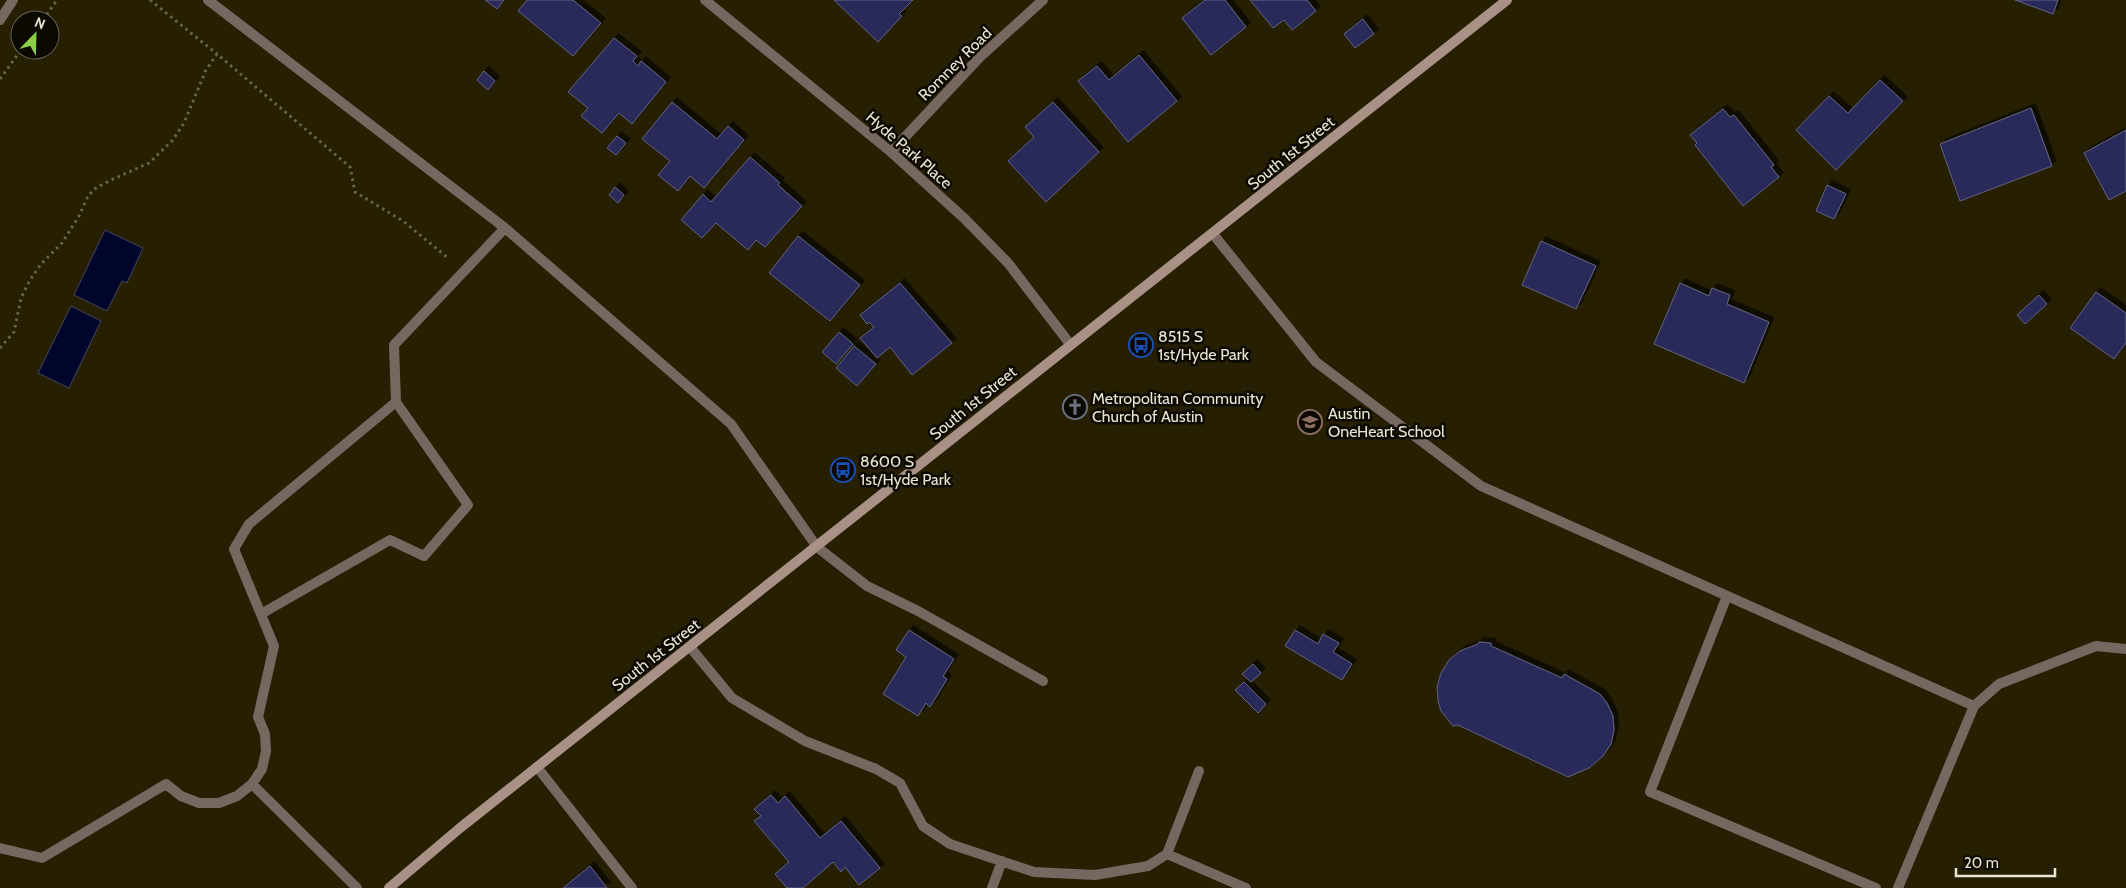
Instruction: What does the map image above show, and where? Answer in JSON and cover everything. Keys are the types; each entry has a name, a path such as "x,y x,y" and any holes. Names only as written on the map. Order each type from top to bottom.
{"main road":[{"name":"South 1st Street","path":"389,888 460,828 1507,0"}],"street":[{"path":"0,20 13,0"},
{"path":"208,0 505,228 731,424 817,547 867,586 918,610 1043,681"},
{"name":"Hyde Park Place","path":"705,0 891,152 965,219 1008,263 1070,344"},
{"name":"Romney Road","path":"891,152 980,57 1043,0"},
{"path":"261,614 390,540 424,556 468,505 396,402 394,346 505,228"},
{"path":"1213,234 1316,362 1481,486 1974,706"},
{"path":"0,848 42,858 166,784 180,796 199,803 219,803 237,796 252,784 262,769 266,751 265,734 258,717 274,646 234,549 249,524 396,402"},
{"path":"1727,596 1650,792 1876,888"},
{"path":"1898,888 1974,706 1999,684 2096,646 2126,649"},
{"path":"690,647 732,698 805,741 876,769 900,783 923,826 950,844 1034,872 1095,875 1148,866 1166,854 1199,771"},
{"path":"537,767 632,888"},
{"path":"252,784 356,888"},
{"path":"1166,854 1246,888"},
{"path":"992,888 1002,861"}],"path":[{"path":"150,0 350,167 355,192 403,221 464,272"},
{"path":"0,348 14,332 21,298 30,280 41,264 62,243 79,216 88,196 104,184 148,163 172,141 184,123 206,70 217,54"},
{"path":"0,79 14,60"}],"water":[{"path":"105,230 143,248 127,283 122,281 107,311 74,295"},
{"path":"71,306 101,321 69,388 38,373"}],"building":[{"path":"485,0 504,0 497,9"},
{"path":"527,0 573,0 601,23 573,56 518,11"},
{"path":"834,0 913,0 899,14 902,16 878,42"},
{"path":"1205,0 1225,0 1246,27 1211,55 1182,18"},
{"path":"1250,0 1307,0 1316,11 1292,30 1284,20 1273,28"},
{"path":"2015,0 2058,0 2053,14"},
{"path":"1363,19 1374,34 1355,48 1344,34"},
{"path":"614,38 637,56 633,61 638,66 641,61 666,82 632,124 619,113 602,133 581,116 588,108 568,92"},
{"path":"1139,55 1177,101 1128,142 1078,81 1097,66 1109,80"},
{"path":"484,71 495,81 488,90 477,80"},
{"path":"1880,80 1903,101 1836,170 1796,130 1829,96 1848,113"},
{"path":"672,102 717,139 728,126 744,140 704,188 690,176 678,191 658,175 670,161 642,139"},
{"path":"1053,102 1099,152 1046,202 1008,161 1034,137 1025,127"},
{"path":"2031,108 2052,166 1960,201 1940,144"},
{"path":"1723,109 1730,117 1734,115 1774,165 1771,167 1779,177 1743,206 1695,145 1697,143 1690,135"},
{"path":"2126,130 2126,191 2109,200 2084,153"},
{"path":"617,136 626,143 616,155 607,148"},
{"path":"750,157 780,183 778,185 802,206 765,247 756,240 748,250 716,223 702,238 681,220 703,194 711,202"},
{"path":"1827,185 1846,194 1834,219 1816,211"},
{"path":"615,187 624,195 618,203 609,195"},
{"path":"798,236 860,285 830,321 769,273"},
{"path":"1541,241 1596,266 1576,309 1522,285"},
{"path":"900,283 952,343 912,375 890,347 877,358 860,338 874,327 869,322 867,324 860,315"},
{"path":"1680,283 1709,296 1712,288 1730,295 1727,304 1769,322 1744,383 1654,344"},
{"path":"2096,292 2126,313 2126,343 2114,359 2070,328"},
{"path":"2039,295 2047,304 2025,324 2017,315"},
{"path":"839,332 853,344 836,364 822,352"},
{"path":"854,346 876,364 857,386 836,368"},
{"path":"909,630 954,659 943,676 947,679 930,707 926,703 918,716 883,694 906,657 896,650"},
{"path":"1295,630 1318,644 1323,634 1339,643 1333,652 1352,664 1342,680 1285,646"},
{"path":"1479,642 1491,643 1491,646 1562,678 1564,674 1600,694 1613,716 1614,730 1611,744 1603,756 1589,768 1568,777 1458,725 1453,726 1441,711 1438,701 1437,687 1441,673 1449,660 1460,651"},
{"path":"1253,664 1261,673 1251,682 1242,674"},
{"path":"1244,682 1266,704 1258,713 1235,690"},
{"path":"771,795 778,803 785,796 820,838 841,821 880,868 859,885 845,867 841,872 833,862 803,888 787,888 775,874 789,862 754,821 761,816 754,809"},
{"path":"590,866 607,888 563,888"}],"place":[{"name":"8515 S 1st/Hyde Park","path":"1141,345"},
{"name":"Metropolitan Community Church of Austin","path":"1075,407"},
{"name":"Austin OneHeart School","path":"1310,422"},
{"name":"8600 S 1st/Hyde Park","path":"843,470"}]}
